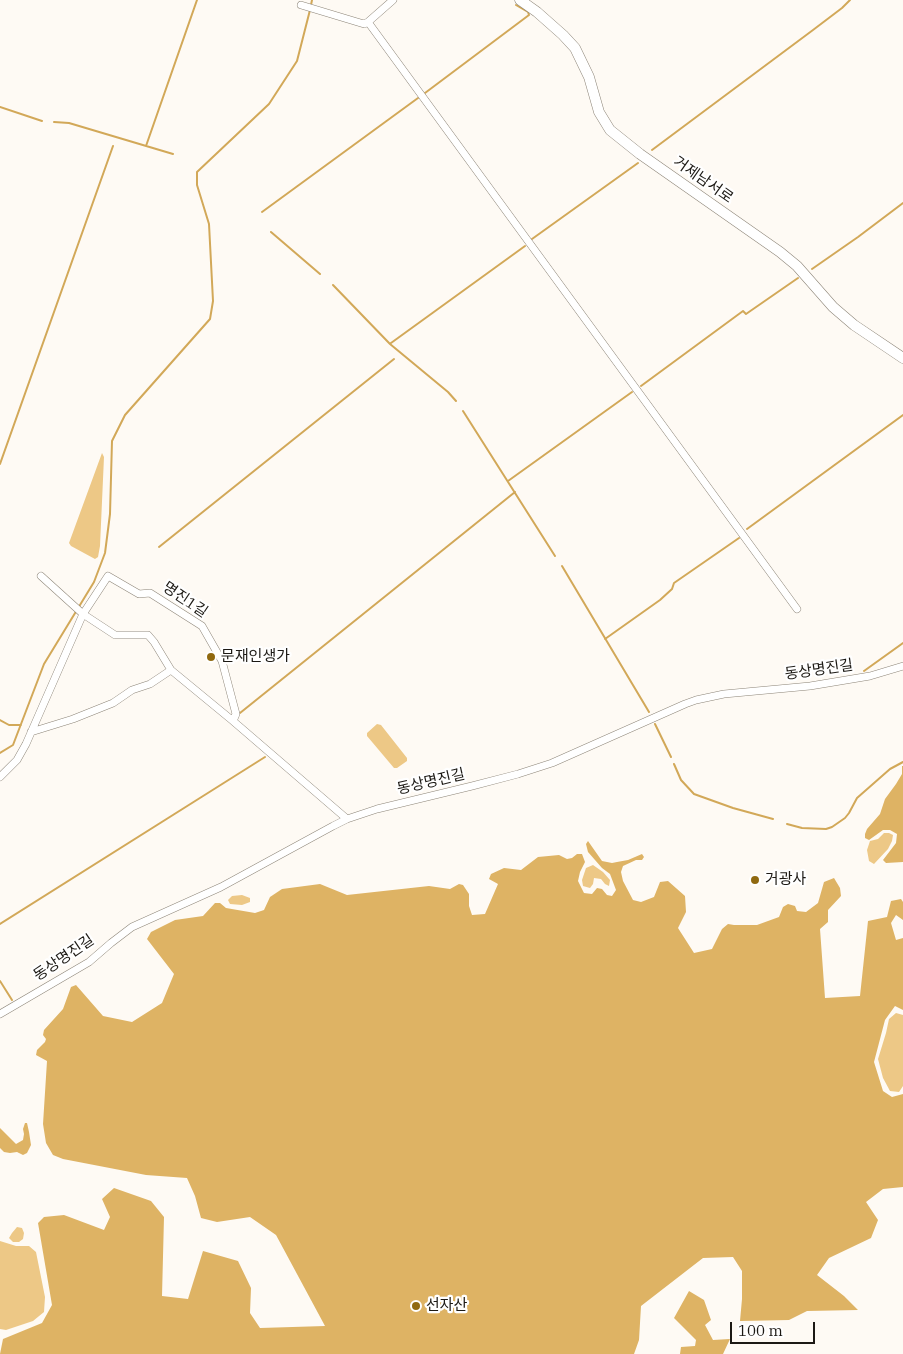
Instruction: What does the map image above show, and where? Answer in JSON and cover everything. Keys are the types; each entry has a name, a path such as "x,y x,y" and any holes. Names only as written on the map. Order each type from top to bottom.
{"main road":[{"name":"거제남서로","path":"520,0 537,12 575,48 589,77 599,112 610,130 640,154 780,252 796,266 833,307 854,325 903,358"}],"street":[{"path":"301,5 364,24 394,0"},
{"path":"368,22 797,609"},
{"path":"41,576 82,614 115,635 148,635 171,670 347,819"},
{"name":"명진1길","path":"0,777 16,760 26,744 82,614 108,576 139,594 150,593 202,626 222,661 236,714 233,721"},
{"name":"동상명진길","path":"0,1014 89,962 132,927 221,887 347,819 377,809 472,786 535,768 696,700 724,694 819,685 870,676 903,666"},
{"path":"31,732 73,719 114,703 132,690 150,684 171,670"}],"shaded area":[{"path":"102,453 104,457 100,546 98,557 95,559 71,546 69,543"},
{"path":"377,724 381,725 407,758 407,761 397,768 394,768 367,736 367,733"},
{"path":"902,766 903,862 886,863 883,860 896,843 897,834 890,830 883,830 869,840 865,838 865,834 880,814 885,799 902,774"},
{"path":"884,833 893,835 892,841 888,849 874,864 869,861 867,850 870,841 878,839"},
{"path":"588,841 602,861 612,863 628,860 642,854 644,857 642,860 636,860 623,866 621,872 623,881 633,900 641,902 654,897 660,882 668,881 685,896 686,912 678,928 694,953 712,949 722,929 728,924 757,925 779,917 783,907 788,904 795,906 797,911 806,912 818,903 824,882 834,878 840,888 841,896 828,910 828,922 820,929 825,998 860,996 868,921 887,917 891,901 901,899 903,902 903,920 896,915 891,923 896,940 903,938 903,1010 895,1006 885,1020 874,1062 883,1091 892,1097 903,1094 903,1187 883,1189 866,1202 878,1220 871,1238 829,1258 817,1275 844,1296 858,1310 807,1311 789,1320 740,1321 742,1271 733,1257 703,1258 641,1306 639,1340 634,1354 0,1354 3,1339 42,1323 52,1305 38,1223 44,1217 64,1215 104,1230 110,1217 102,1199 114,1188 151,1201 164,1217 162,1296 188,1299 203,1251 238,1261 251,1288 250,1313 260,1328 325,1326 276,1235 250,1217 217,1222 201,1218 195,1196 187,1178 146,1175 63,1159 53,1155 46,1143 43,1124 47,1061 36,1055 37,1050 46,1039 43,1035 44,1030 63,1009 71,987 76,985 103,1016 132,1022 162,1003 174,974 147,939 151,932 175,920 203,916 215,903 220,903 226,908 255,913 264,910 270,897 282,889 320,884 347,895 429,886 450,889 459,884 463,885 469,894 469,906 472,915 485,914 498,884 489,879 491,874 504,868 521,870 538,857 559,855 567,859 577,854 582,854 585,862 578,881 584,893 592,894 597,888 612,896 616,890 610,874 588,852 586,844"},
{"path":"593,865 610,880 609,886 601,879 594,878 590,888 583,886 582,880 586,868"},
{"path":"242,895 250,898 250,902 242,905 230,904 228,900 232,896"},
{"path":"896,1013 903,1015 903,1086 899,1092 890,1091 883,1078 878,1059 889,1019"},
{"path":"25,1123 27,1123 31,1145 27,1153 23,1155 17,1152 4,1152 0,1148 0,1128 16,1144 23,1140"},
{"path":"17,1227 22,1228 24,1233 23,1239 19,1242 13,1242 9,1238"},
{"path":"0,1241 16,1246 29,1246 36,1252 45,1297 44,1312 33,1321 6,1330 0,1329"},
{"path":"689,1291 704,1300 711,1320 705,1325 713,1340 730,1339 723,1354 680,1354 681,1347 695,1346 696,1340 674,1318"}],"waterway":[{"path":"146,146 197,0"},
{"path":"311,5 312,0"},
{"path":"652,150 813,30 850,0"},
{"path":"425,93 529,15 528,12 516,5"},
{"path":"0,753 13,745 44,664 94,582 105,553 110,514 112,441 125,415 210,319 213,301 209,224 197,185 197,172 269,104 297,61 310,10"},
{"path":"262,212 418,98"},
{"path":"0,107 42,121"},
{"path":"54,122 69,123 173,154"},
{"path":"0,464 113,146"},
{"path":"532,239 638,163"},
{"path":"812,269 903,203"},
{"path":"271,232 320,274"},
{"path":"391,343 525,246"},
{"path":"641,386 743,311 746,314 798,278"},
{"path":"333,285 390,344 448,392 456,401"},
{"path":"159,547 394,359"},
{"path":"508,481 632,392"},
{"path":"463,411 555,556"},
{"path":"747,529 903,415"},
{"path":"240,713 515,492"},
{"path":"605,639 660,600 672,589 674,583 739,538"},
{"path":"562,566 649,712"},
{"path":"864,671 903,643"},
{"path":"0,720 9,725 21,725"},
{"path":"655,724 671,757"},
{"path":"0,924 265,757"},
{"path":"787,824 802,828 826,829 832,827 845,818 857,798 890,769 903,762"},
{"path":"674,764 681,780 694,794 733,808 773,819"},
{"path":"0,981 12,1000"}],"place":[{"name":"문재인생가","path":"211,657"},
{"name":"거광사","path":"755,880"},
{"name":"선자산","path":"416,1306"}]}
